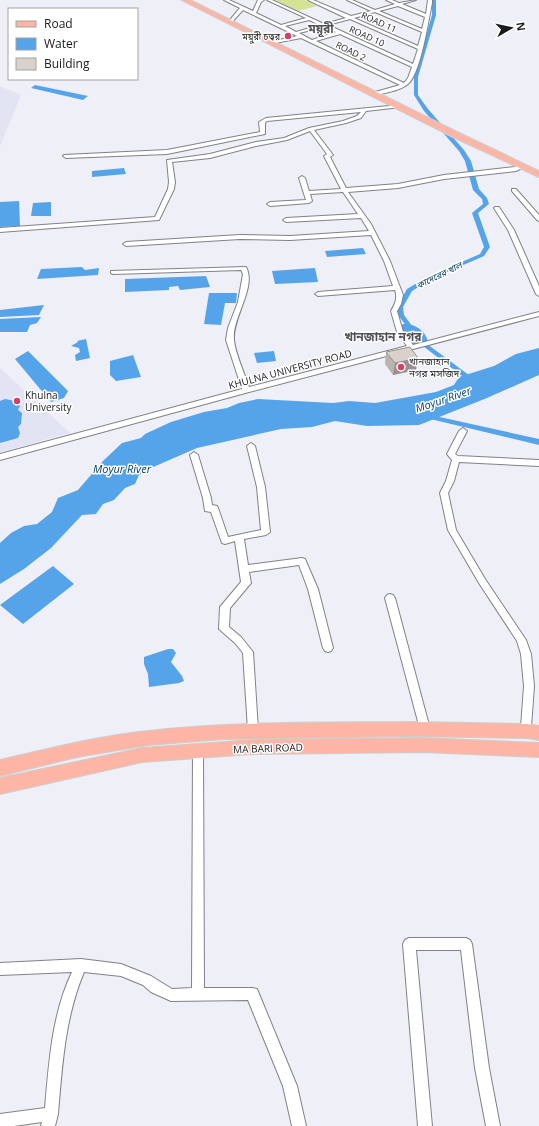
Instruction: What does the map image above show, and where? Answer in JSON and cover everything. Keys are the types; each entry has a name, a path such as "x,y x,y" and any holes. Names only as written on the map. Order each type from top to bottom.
{"main road":[{"path":"185,0 454,134 539,174"},
{"name":"MA BARI ROAD","path":"0,768 77,750 148,738 253,730 425,729 534,732"},
{"name":"MA BARI ROAD","path":"0,786 142,755 252,747 424,745 539,750"}],"street":[{"name":"ROAD 2","path":"226,0 404,85"},
{"path":"254,13 259,1 262,0"},
{"name":"ROAD 10","path":"269,0 415,67"},
{"name":"ROAD 11","path":"310,0 419,48"},
{"path":"349,0 424,31"},
{"path":"388,0 427,16"},
{"path":"296,33 414,0"},
{"path":"374,94 404,85 409,82 415,67 430,0"},
{"path":"230,22 243,8"},
{"path":"281,26 308,19"},
{"path":"283,32 291,31"},
{"path":"312,41 339,33"},
{"path":"269,41 278,36"},
{"path":"269,41 294,39 302,36"},
{"path":"267,142 263,133 262,122 266,120 364,111 399,106"},
{"path":"0,230 158,219 171,190 172,182 169,161 210,156 256,144 285,139 311,129 344,122 359,117 364,111"},
{"path":"311,129 330,155 327,156 344,190 368,224 387,261 400,294 398,304 394,311 396,319 400,332 411,347"},
{"path":"66,156 167,152 263,133"},
{"path":"307,192 398,186 464,174 516,169 523,166"},
{"path":"270,204 309,201 302,178"},
{"path":"514,190 539,219"},
{"path":"497,208 511,230 539,294"},
{"path":"286,220 362,216"},
{"path":"126,244 245,237 290,238 372,233"},
{"path":"113,272 244,268 246,274 241,302 232,328 230,340 246,390"},
{"path":"318,294 397,288"},
{"name":"KHULNA UNIVERSITY ROAD","path":"0,457 246,390 539,314"},
{"path":"463,431 451,454 456,459 539,463"},
{"path":"194,454 207,498 208,509 214,508 225,541 266,532 261,488 251,446"},
{"path":"456,459 450,481 444,493 452,530 482,581 521,640 526,654 529,686 526,726 534,732"},
{"path":"239,537 246,583 225,607 224,629 238,640 248,652 253,730"},
{"path":"243,568 302,561 313,590 328,648"},
{"path":"390,598 425,729"},
{"path":"198,751 198,994"},
{"path":"425,1126 409,944 466,944 482,1068 493,1126"},
{"path":"0,1121 49,1120 58,1040 73,983 81,965"},
{"path":"0,969 81,965 121,970 147,980 171,995 252,994 290,1086 299,1126"}],"shaded area":[{"path":"0,86 21,95 0,146"},
{"name":"Khulna University","path":"0,368 70,433 0,452"}],"green space":[{"path":"275,0 305,0 317,6 298,11"}],"water":[{"path":"35,85 88,96 83,100 31,88"},
{"path":"124,168 126,174 92,177 92,171"},
{"path":"19,201 20,226 0,227 0,202"},
{"path":"51,202 51,216 31,216 33,203"},
{"path":"363,248 366,254 327,257 325,251"},
{"path":"82,267 85,270 99,268 98,275 37,279 41,269"},
{"path":"315,268 318,282 275,284 272,271"},
{"path":"206,276 210,287 180,290 178,286 169,287 169,290 125,292 125,279"},
{"path":"209,293 237,293 236,303 225,303 221,325 204,324"},
{"path":"44,305 39,315 0,317 0,310"},
{"path":"41,317 37,323 30,325 27,332 0,332 0,319"},
{"path":"403,324 418,328 427,337 428,341 421,342 419,345 413,344 403,331 401,326"},
{"path":"86,339 90,358 76,361 75,355 80,352 79,348 71,346 78,342 77,341"},
{"name":"Moyur River","path":"539,348 539,375 487,398 419,425 367,426 335,421 312,427 281,429 197,448 144,471 139,475 135,484 125,488 114,500 103,504 96,514 82,515 51,548 24,569 0,584 0,543 11,533 24,526 37,524 52,512 58,498 78,490 103,461 122,443 141,438 145,434 171,422 204,412 227,408 239,403 258,399 333,403 349,401 375,403 436,392 454,385 459,377 494,366 516,354"},
{"path":"28,351 68,391 64,398 51,402 15,359"},
{"path":"274,351 276,361 257,363 254,353"},
{"path":"133,355 141,377 116,381 110,375 110,361"},
{"path":"5,399 16,401 20,406 18,410 22,413 21,424 18,427 20,433 18,438 0,443 0,401"},
{"path":"53,566 74,584 23,624 0,605"},
{"path":"168,649 173,649 176,653 171,662 184,681 149,687 144,657"}],"building":[{"path":"410,347 418,358 395,363 386,352"}],"waterway":[{"name":"কাদেরের খাল","path":"434,0 434,15 416,77 416,95 426,110 461,150 468,161 476,190 485,199 486,204 475,213 487,247 482,255 429,278 409,290 400,307 401,315 421,342 474,383"},
{"path":"426,416 539,442"}],"place":[{"name":"ময়ুরী চত্বর","path":"288,36"},
{"name":"খানজাহান নগর মসজিদ","path":"401,367"},
{"name":"Khulna University","path":"17,401"}],"district":[{"name":"ময়ূরী","path":"321,28"},
{"name":"খানজাহান নগর","path":"383,336"}]}
